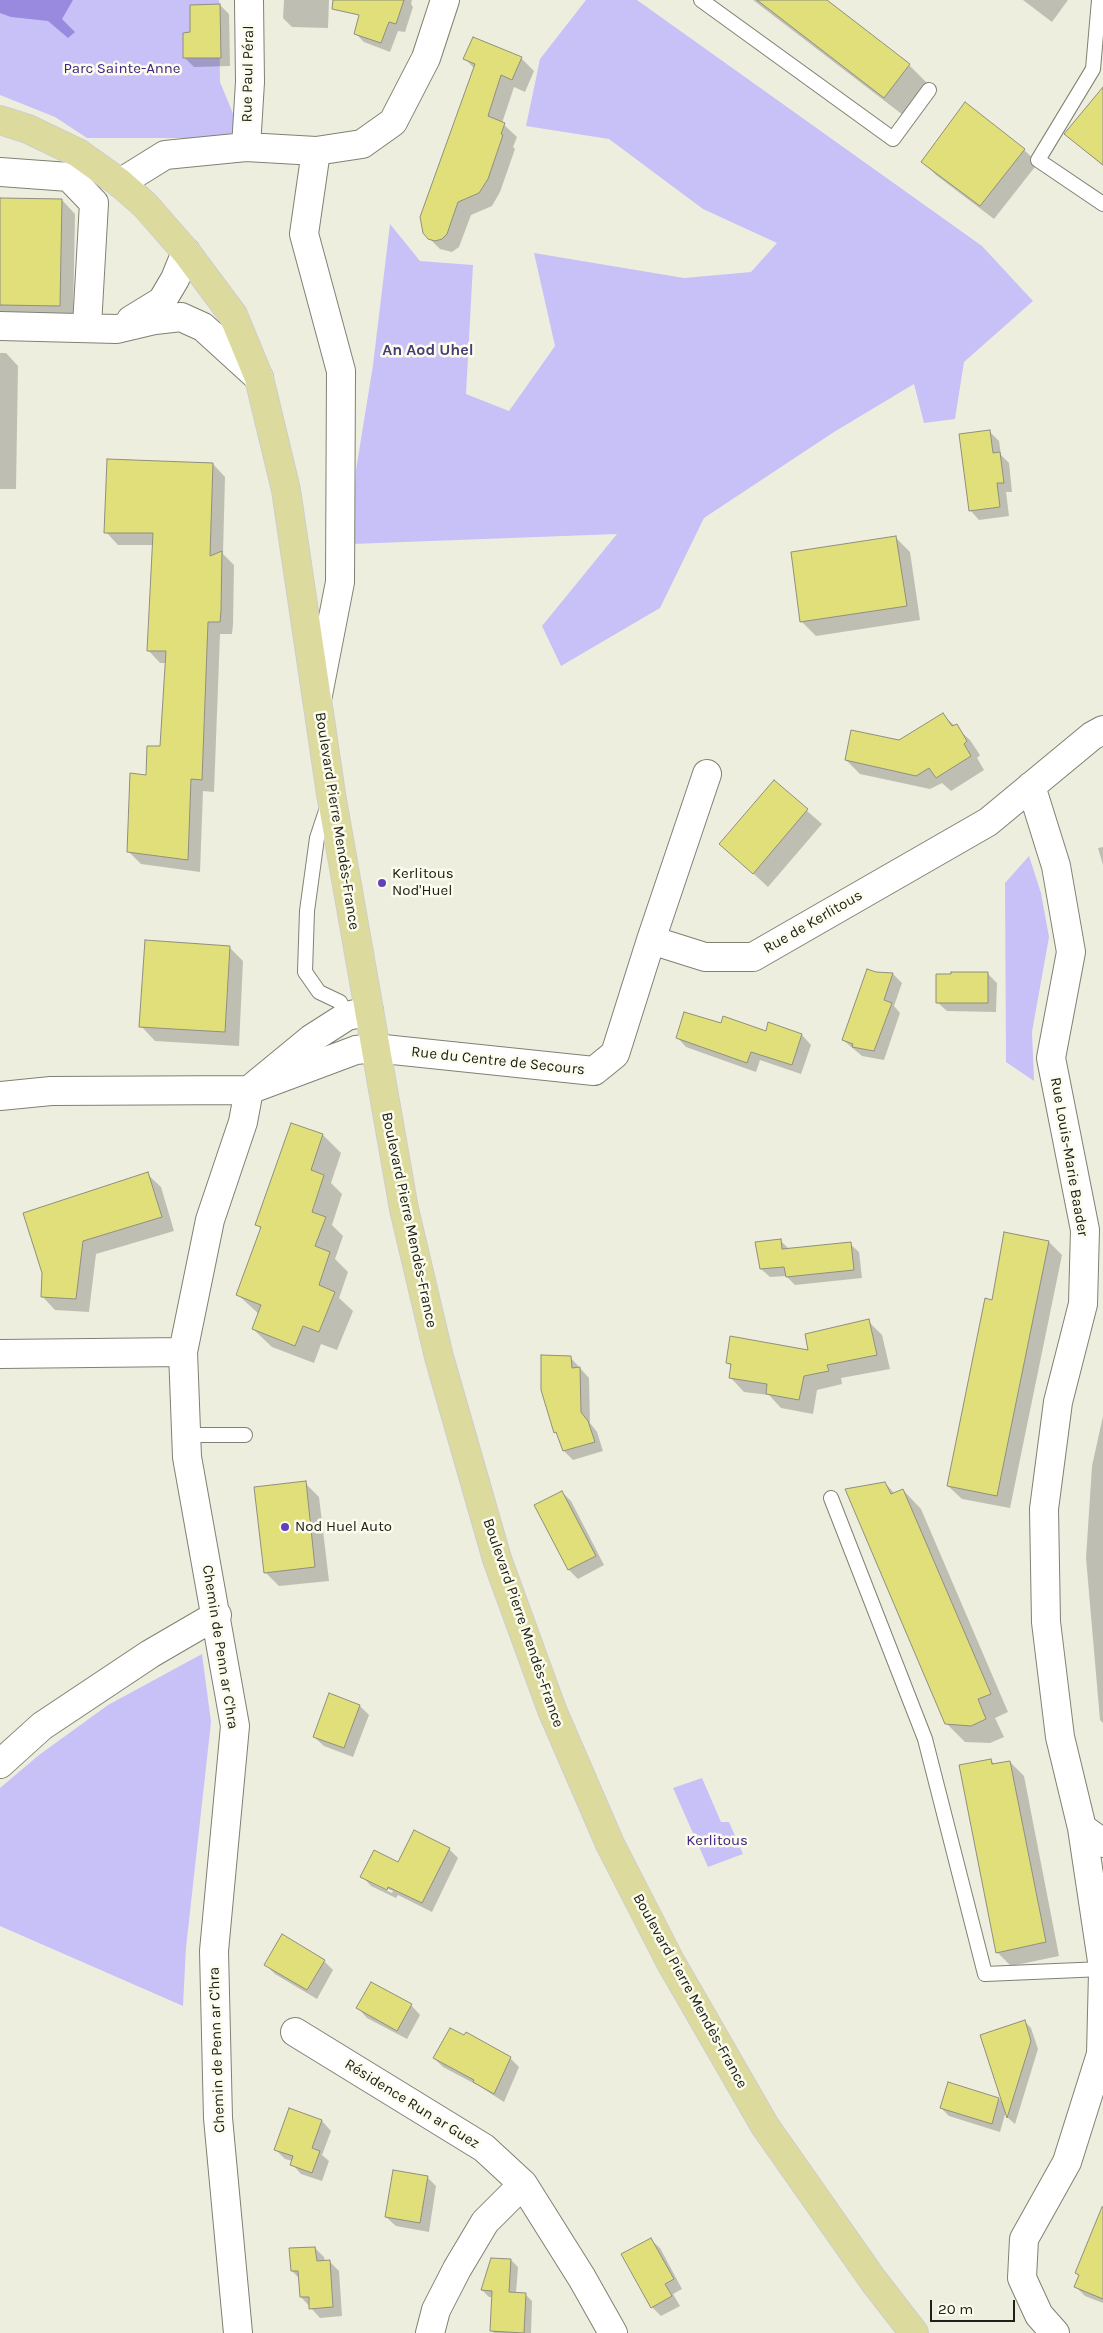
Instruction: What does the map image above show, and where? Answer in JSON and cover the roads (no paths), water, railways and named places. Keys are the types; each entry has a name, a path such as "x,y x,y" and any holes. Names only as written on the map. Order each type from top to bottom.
{"main road":[{"name":"Boulevard Pierre Mendès-France","path":"0,120 28,129 78,153 120,183 145,205 186,252 233,315 259,378 286,490 331,794 358,1013 374,1048 404,1209 439,1357 497,1559 552,1710 610,1844 670,1961 765,2126 873,2280 914,2333"}],"street":[{"name":"Rue Paul Péral","path":"246,147 250,82 249,0"},
{"path":"120,183 165,155 246,147 316,152 362,144 392,122 426,58 445,0"},
{"path":"316,152 304,234 341,371 340,582 317,699"},
{"path":"0,172 69,176 94,204 87,326"},
{"path":"117,329 162,301 175,279 186,252"},
{"path":"0,326 87,326 117,329 155,320 182,318 203,327 259,378"},
{"name":"Rue de Kerlitous","path":"651,940 705,957 752,956 988,822 1092,736 1103,730"},
{"path":"651,940 707,774"},
{"name":"Rue Louis-Marie Baader","path":"1031,786 1056,866 1071,952 1051,1058 1085,1230 1083,1304 1058,1402 1044,1509 1048,1641 1060,1737 1092,1835 1103,1970 1101,2054 1067,2162 1024,2240 1022,2278 1039,2315 1055,2333"},
{"name":"Rue du Centre de Secours","path":"374,1048 594,1071 615,1054 651,940"},
{"path":"249,1090 312,1039 358,1013"},
{"path":"0,1096 51,1090 249,1090 356,1050 374,1048"},
{"name":"Chemin de Penn ar C'hra","path":"238,2333 218,2118 214,1951 235,1726 217,1615 187,1457 182,1352 210,1220 243,1122 249,1090"},
{"path":"0,1354 182,1352"},
{"path":"0,1764 42,1726 150,1654 217,1615"},
{"name":"Résidence Run ar Guez","path":"296,2032 484,2148 523,2184 614,2333"},
{"path":"430,2333 436,2310 457,2269 485,2222 523,2184"}],"lane":[{"path":"701,0 893,139 929,90"},
{"path":"1099,0 1099,47 1093,69 1038,160 1103,204"},
{"path":"331,794 317,838 307,911 305,972 319,992 358,1013"},
{"path":"186,1435 245,1435"},
{"path":"831,1498 924,1739 985,1974 1103,1970"}],"place":[{"name":"Kerlitous Nod'Huel","path":"382,883"},
{"name":"Nod Huel Auto","path":"285,1527"}],"district":[{"name":"An Aod Uhel","path":"428,350"}],"park label":[{"name":"Parc Sainte-Anne","path":"122,69"},
{"name":"Kerlitous","path":"717,1841"}]}
